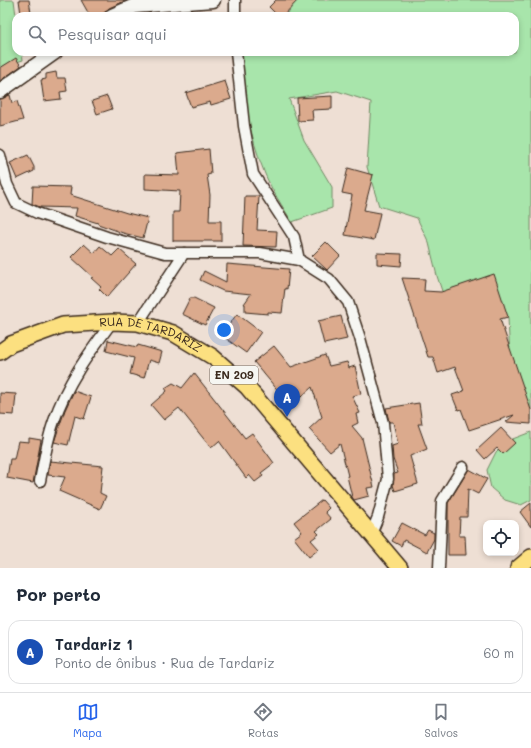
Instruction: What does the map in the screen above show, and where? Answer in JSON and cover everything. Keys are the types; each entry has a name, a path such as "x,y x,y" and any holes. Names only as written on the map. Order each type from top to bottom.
{"main road":[{"name":"RUA DE TARDARIZ","path":"0,352 11,344 63,325 138,322 173,333 213,356 247,386 400,568"},
{"path":"518,568 531,557"}],"street":[{"path":"121,12 135,6 152,2 213,0"},
{"path":"235,0 235,12"},
{"path":"0,90 49,56"},
{"path":"236,56 244,126 253,174 294,237 299,260"},
{"path":"0,154 7,184 16,203 37,213 107,237 165,253 260,253 299,260 329,279 348,302 360,338 383,423 388,479 378,517 371,534"},
{"path":"138,322 184,253"},
{"path":"40,481 54,422 67,389 84,360 112,322"},
{"path":"439,568 442,501 463,467"}],"green space":[{"path":"0,0 14,0 16,12 12,12 12,56 22,56 23,60 0,67"},
{"path":"296,0 531,0 531,420 510,358 508,318 493,277 443,294 429,243 417,218 379,206 367,167 371,102 337,91 289,99 304,140 332,187 332,208 292,222 278,199 259,160 245,99 239,56 519,56 519,12 288,12"},
{"path":"531,432 531,500 521,505 505,500 491,488 487,470 496,452 504,444 510,440"}],"building":[{"path":"19,0 29,0 31,12 21,12"},
{"path":"81,0 127,0 109,8 105,12 88,12"},
{"path":"276,0 298,0 287,12 274,12 269,7"},
{"path":"16,58 21,66 0,81 0,68"},
{"path":"56,72 57,78 65,78 67,91 60,92 61,99 44,101 41,80 46,79 46,74"},
{"path":"225,81 231,99 211,105 210,102 191,107 186,93"},
{"path":"10,95 12,103 17,101 23,120 0,126 0,99"},
{"path":"107,96 112,109 97,114 92,101"},
{"path":"332,96 332,109 312,110 313,120 298,121 297,98"},
{"path":"209,149 211,174 207,175 210,195 209,221 221,221 221,241 173,241 173,212 179,212 180,191 145,189 145,174 179,175 177,153"},
{"path":"28,155 34,167 34,171 17,179 10,163"},
{"path":"348,168 373,175 364,210 380,213 374,240 345,235 352,195 342,193"},
{"path":"33,186 71,187 70,195 148,218 143,238 123,233 75,216 77,208 40,207 32,204"},
{"path":"245,196 259,196 257,230 277,231 276,247 243,246"},
{"path":"326,242 340,256 327,270 312,256"},
{"path":"84,244 94,253 100,246 112,256 119,249 136,264 107,297 99,289 101,287 91,278 93,277 71,257"},
{"path":"377,253 402,254 401,266 377,264"},
{"path":"227,264 289,269 282,313 268,312 268,314 245,312 244,304 251,294 223,291 200,280 204,271 226,282"},
{"path":"494,274 508,317 500,319 531,410 531,424 506,422 514,415 469,430 461,409 458,410 452,395 464,391 455,367 438,373 433,357 428,357 402,278 425,279 424,291 441,292"},
{"path":"190,298 194,298 214,308 205,325 182,314"},
{"path":"237,314 261,332 246,353 221,335"},
{"path":"341,316 347,339 324,344 318,321"},
{"path":"108,340 137,347 138,345 162,352 159,363 149,360 144,378 130,374 134,358 106,351"},
{"path":"274,346 291,367 325,355 329,366 347,362 349,368 355,366 361,394 352,396 360,413 356,414 358,423 352,426 362,438 374,487 367,488 369,496 354,500 352,497 340,444 330,452 309,429 322,417 312,387 291,406 254,362"},
{"path":"194,373 245,438 252,433 274,463 261,473 263,476 255,482 249,475 246,478 219,441 211,448 179,408 164,420 151,405 167,391 165,388 173,383 182,388"},
{"path":"74,391 91,397 84,419 75,416 68,445 54,442 65,410"},
{"path":"0,393 16,394 14,415 0,414"},
{"path":"419,403 422,424 418,424 427,449 410,456 418,484 395,491 393,485 394,474 398,473 393,459 392,446 398,444 393,422 389,422 386,408"},
{"path":"501,428 515,443 503,454 497,448 485,459 477,450"},
{"path":"29,438 41,440 33,483 7,478 10,459 14,459 18,441 29,442"},
{"path":"50,461 103,466 100,493 106,496 100,509 59,491 65,477 48,475"},
{"path":"469,469 487,479 478,494 468,489 467,517 460,517 459,536 465,536 466,555 448,555 448,503"},
{"path":"322,500 329,508 325,512 331,519 316,531 319,534 311,540 319,549 309,557 294,538 302,532 294,522"},
{"path":"531,503 531,527 520,512"},
{"path":"402,523 425,535 428,530 434,533 434,539 427,552 404,540 401,546 392,541"}],"place":[{"name":"Tardariz 1","path":"287,417"}]}
